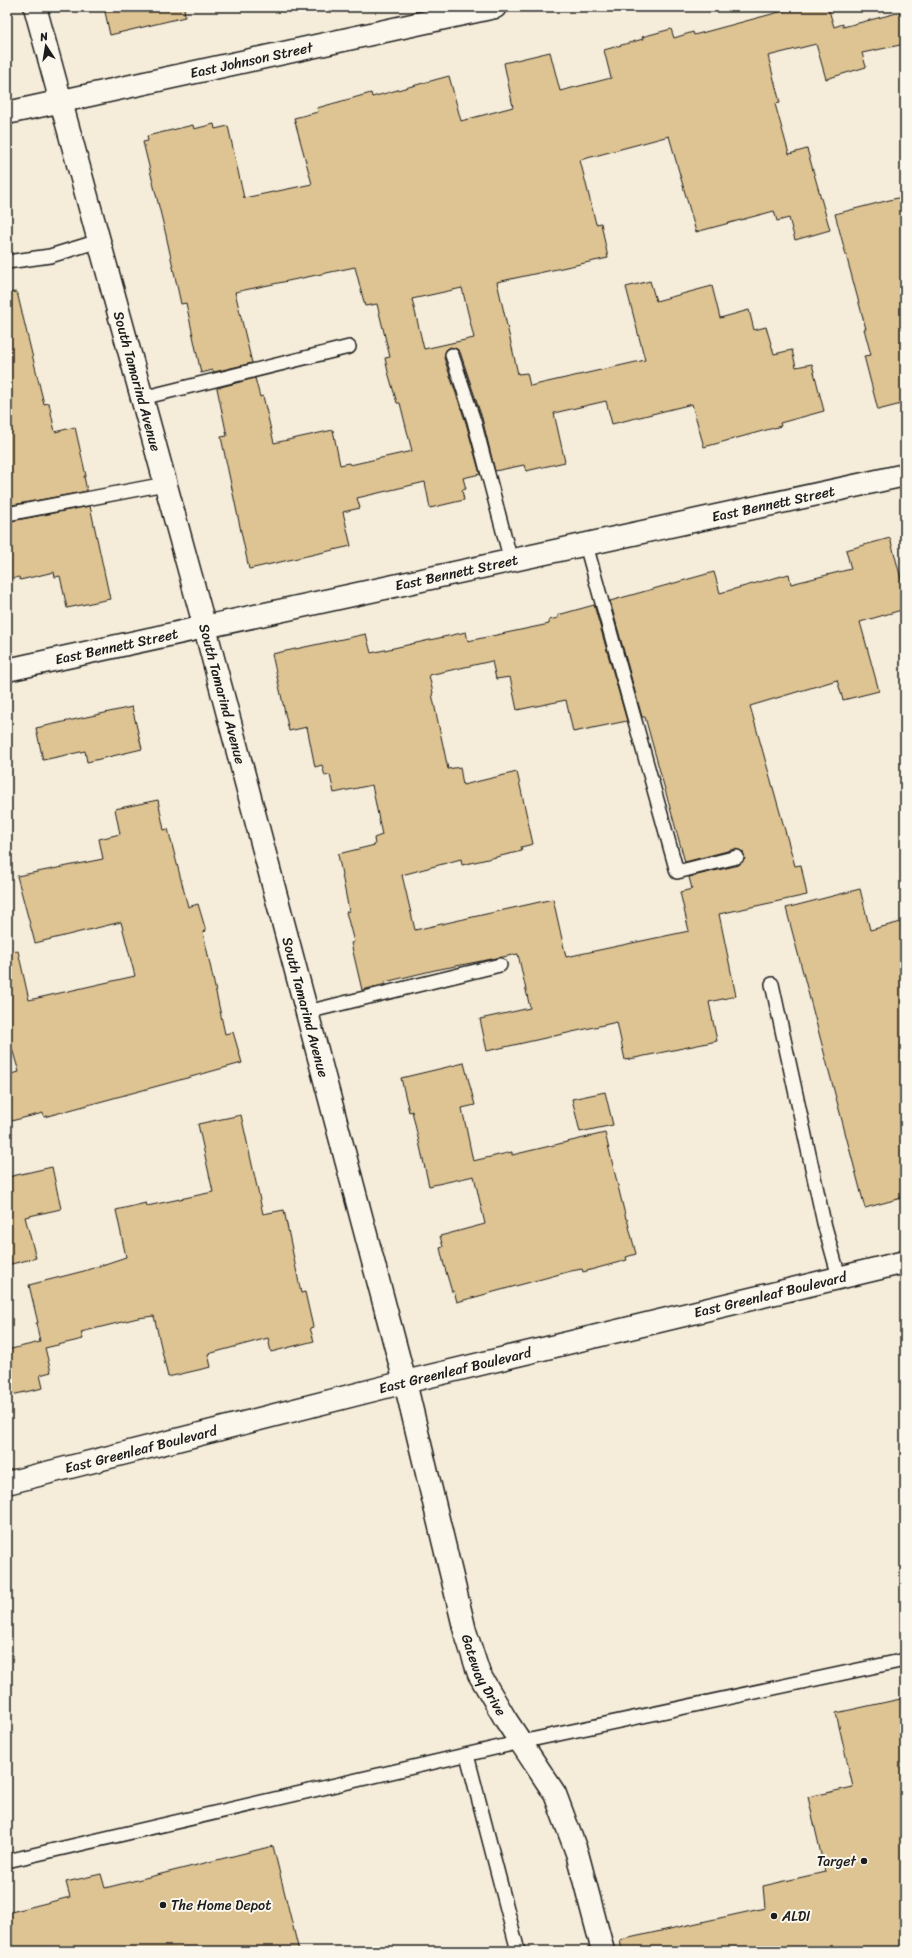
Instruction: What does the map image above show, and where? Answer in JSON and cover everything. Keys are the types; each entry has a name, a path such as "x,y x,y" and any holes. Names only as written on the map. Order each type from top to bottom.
{"street":[{"name":"South Tamarind Avenue","path":"35,7 205,628 405,1382"},
{"name":"East Johnson Street","path":"7,113 495,7"},
{"name":"East Bennett Street","path":"7,670 905,475"},
{"name":"East Greenleaf Boulevard","path":"7,1483 405,1382 905,1262"},
{"name":"Gateway Drive","path":"405,1382 465,1630 479,1674 558,1802 577,1854 604,1951"}],"lane":[{"path":"7,262 47,256 99,241"},
{"path":"142,398 349,347"},
{"path":"452,354 474,422 510,561"},
{"path":"7,514 165,484"},
{"path":"586,544 677,872 737,857"},
{"path":"307,1012 500,965"},
{"path":"772,984 824,1223 839,1277"},
{"path":"7,1861 521,1742 905,1660"},
{"path":"467,1755 518,1951"}],"building":[{"path":"104,7 184,7 185,17 110,35"},
{"path":"798,7 828,7 834,27 843,24 843,27 905,11 905,44 862,53 866,67 826,79 816,44 768,56 780,103 775,104 789,154 807,149 830,230 795,240 789,218 777,221 774,211 696,232 669,136 580,160 596,224 601,223 608,258 497,282 518,374 527,373 530,386 645,360 626,287 650,281 656,301 712,286 720,318 749,310 754,330 766,327 774,354 792,350 796,367 812,364 824,411 780,423 781,426 704,447 692,404 612,424 606,401 554,413 565,462 526,471 524,465 495,471 482,418 460,352 457,349 450,347 446,350 444,358 466,423 480,474 463,478 466,489 462,490 464,500 430,508 425,482 357,498 360,508 343,512 351,546 249,569 221,437 227,436 217,388 255,378 260,397 263,396 274,443 333,430 340,465 349,463 350,465 412,451 400,403 397,403 388,372 385,358 390,357 377,304 365,306 355,267 235,292 252,363 214,372 213,370 201,373 186,303 181,304 143,142 148,141 147,136 193,125 194,129 214,124 215,129 228,126 244,198 312,184 294,118 318,112 317,108 371,93 372,97 449,76 461,121 513,107 504,63 550,52 560,91 611,78 604,50 671,29 674,38 693,32 694,35","holes":["462,288 474,338 424,349 412,299"]},
{"path":"905,196 905,403 878,410 864,356 871,355 864,329 866,329 835,214"},
{"path":"17,292 44,404 49,403 55,432 75,427 86,476 84,476 87,491 7,506 7,293"},
{"path":"90,506 110,599 67,608 60,576 55,577 54,572 20,580 19,577 7,580 7,522"},
{"path":"890,538 905,593 905,609 860,622 879,691 843,700 837,680 750,706 795,866 801,865 807,895 719,914 736,996 709,1002 717,1041 625,1060 617,1022 487,1051 480,1019 530,1008 518,954 435,970 385,982 386,984 362,990 351,943 354,942 346,912 349,911 338,854 375,845 374,838 382,835 372,785 334,793 330,775 325,776 322,765 315,767 307,727 289,731 272,654 366,634 371,653 466,632 468,641 549,624 549,620 558,618 558,615 594,605 627,721 573,732 566,700 517,710 510,677 496,679 492,661 429,675 448,769 460,767 463,785 517,772 533,844 521,847 522,851 462,865 461,859 402,875 415,930 553,899 566,957 689,931 680,892 692,889 689,877 739,865 745,859 743,852 735,849 685,862 645,717 642,717 610,601 714,572 720,593 789,574 791,584 851,569 846,550"},
{"path":"132,707 142,749 87,762 85,751 43,760 36,728"},
{"path":"158,800 164,830 168,829 188,907 198,904 206,931 203,932 225,1034 233,1032 242,1063 44,1117 43,1113 7,1122 7,1075 19,1072 7,1032 7,952 18,951 29,1000 135,976 121,922 35,943 17,876 103,859 99,839 120,834 115,809"},
{"path":"860,889 870,930 905,921 905,1197 865,1208 786,908"},
{"path":"464,1063 475,1105 462,1108 473,1161 512,1152 512,1155 605,1133 636,1254 626,1257 627,1260 583,1272 582,1269 571,1271 457,1302 454,1291 452,1292 444,1265 440,1248 443,1247 440,1236 485,1224 474,1176 429,1186 412,1111 409,1112 401,1078"},
{"path":"605,1092 613,1125 580,1132 572,1099"},
{"path":"241,1115 263,1214 284,1210 301,1293 305,1292 313,1327 310,1328 314,1341 271,1352 268,1338 208,1354 211,1367 168,1377 154,1316 138,1318 81,1332 83,1339 45,1348 51,1372 40,1375 43,1388 7,1396 7,1350 40,1342 36,1323 38,1323 29,1285 84,1271 126,1257 116,1210 146,1203 147,1206 213,1192 198,1124"},
{"path":"52,1167 61,1209 25,1217 36,1258 7,1265 8,1177"},
{"name":"Target","path":"905,1698 905,1951 622,1951 620,1940 765,1908 763,1886 825,1872 808,1797 853,1787 836,1713"},
{"name":"The Home Depot","path":"273,1846 299,1951 7,1951 7,1913 70,1897 66,1882 101,1874 105,1888"}],"place":[{"name":"Target","path":"864,1861"},
{"name":"The Home Depot","path":"163,1905"},
{"name":"ALDI","path":"774,1916"}]}
